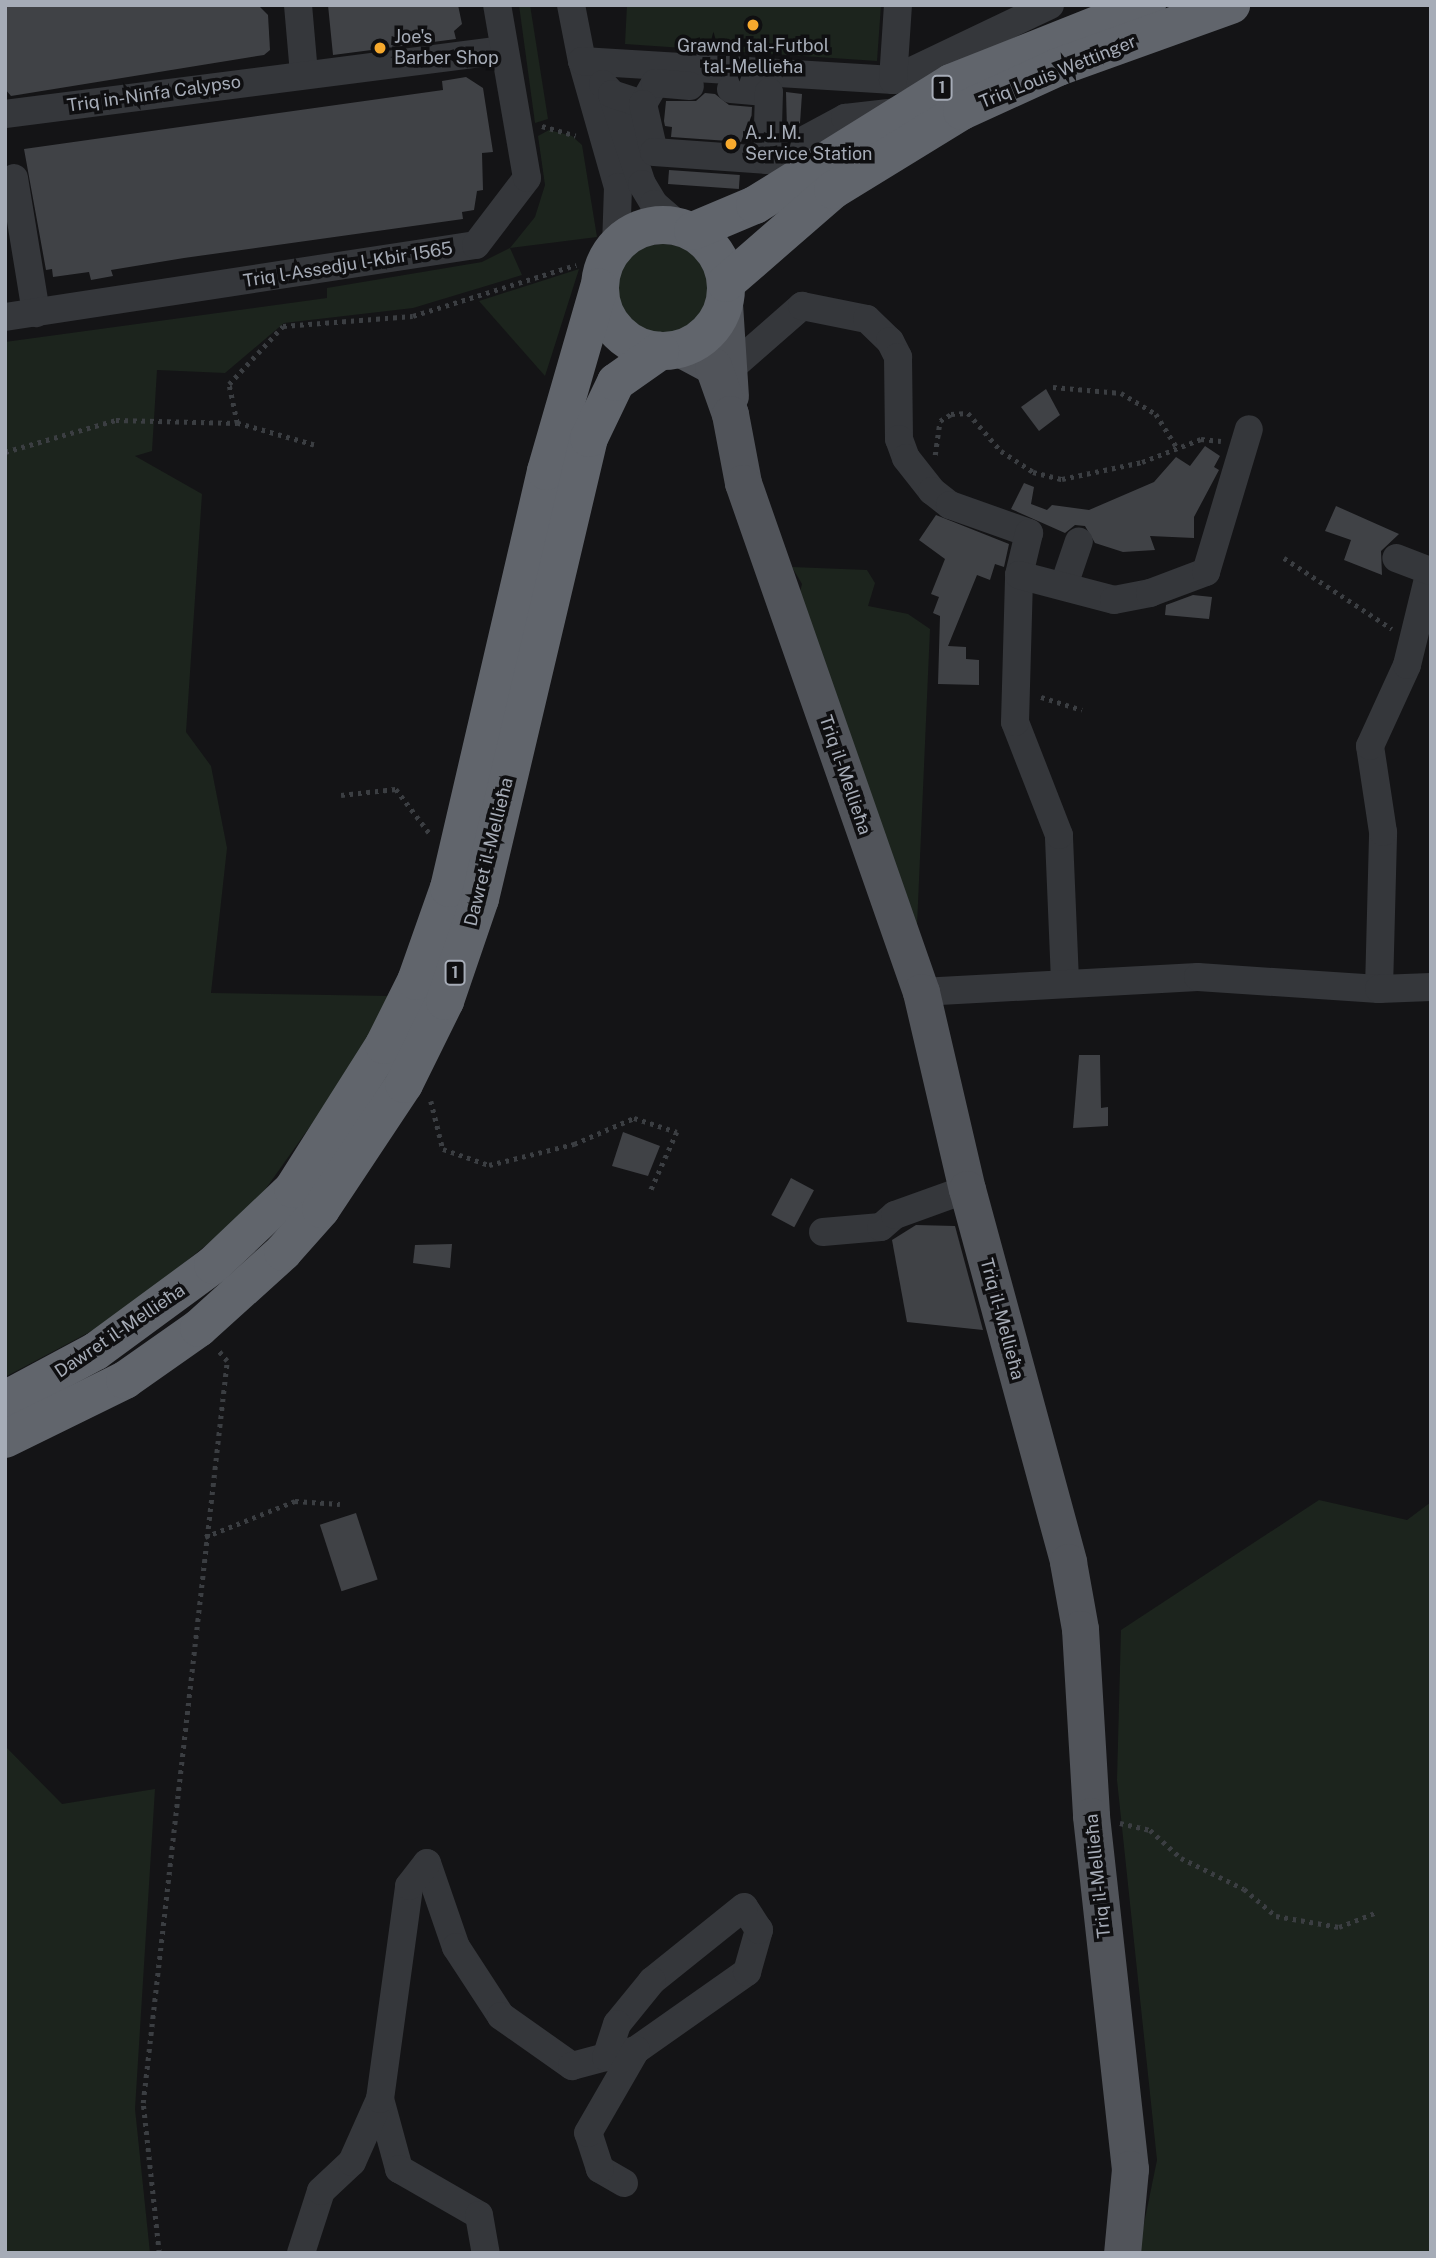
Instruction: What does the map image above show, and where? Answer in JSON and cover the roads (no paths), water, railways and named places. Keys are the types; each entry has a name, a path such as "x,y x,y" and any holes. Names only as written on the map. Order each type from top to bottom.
{"highway":[{"name":"Triq Louis Wettinger","path":"686,229 755,205 896,96 951,83 1147,5"},
{"name":"Triq Louis Wettinger","path":"725,293 832,190 962,111 1058,68 1231,5"},
{"path":"657,225 686,229 711,246 725,293 715,324 697,342 670,350 634,345 615,331 604,312 607,264 636,230 657,225"},
{"name":"Dawret il-Mellieħa","path":"5,1400 96,1351 158,1310 293,1189 384,1045 416,981 454,865 546,471 607,264"},
{"name":"Dawret il-Mellieħa","path":"5,1439 125,1380 199,1328 284,1252 321,1209 404,1083 445,1001 480,899 589,438 616,382 670,350"}],"main road":[{"name":"Triq il-Mellieħa","path":"725,293 730,414"},
{"name":"Triq il-Mellieħa","path":"670,350 713,366 730,414 743,483 921,992 967,1189 1068,1562 1080,1629 1091,1816 1130,2169 1122,2253"}],"street":[{"path":"298,5 304,74"},
{"name":"Triq l-Assedju l-Kbir 1565","path":"5,317 476,246 527,178 497,5"},
{"path":"571,5 582,61 618,187 607,264"},
{"path":"896,96 898,5"},
{"path":"767,160 769,92 655,83 643,104 654,152 767,160 845,118 896,96 1050,5"},
{"name":"Triq in-Ninfa Calypso","path":"5,114 504,50"},
{"path":"582,61 612,94 642,184 654,204 686,229"},
{"path":"582,61 896,96"},
{"path":"612,94 643,104"},
{"path":"14,178 36,313"},
{"path":"730,369 802,306 867,319 890,341 898,357 901,448 919,477 944,500 1029,533 1019,575 1015,722 1023,753 1047,796 1059,835 1065,981"},
{"path":"1114,600 1150,593 1206,572 1247,436"},
{"path":"1064,584 1079,541"},
{"path":"1379,989 1383,832 1370,746 1407,665 1430,571 1396,558"},
{"path":"1019,575 1064,584 1114,600 1161,606"},
{"path":"921,992 1065,981 1198,977 1379,989 1431,987"},
{"path":"823,1233 881,1227 895,1215 967,1189"},
{"path":"301,2253 321,2191 352,2162 380,2099 409,1886 427,1863 456,1947 502,2016 572,2066 636,2050 747,1972 759,1930 744,1907 652,1981 617,2024 606,2057"},
{"path":"624,2183 600,2169 588,2133 636,2050"},
{"path":"380,2099 399,2169"},
{"path":"352,2162 399,2169 479,2215 486,2253"}],"place":[{"name":"Grawnd tal-Futbol tal-Mellieħa","path":"753,25"},
{"name":"Joe's Barber Shop","path":"380,48"},
{"name":"A. J. M. Service Station","path":"731,144"}]}
